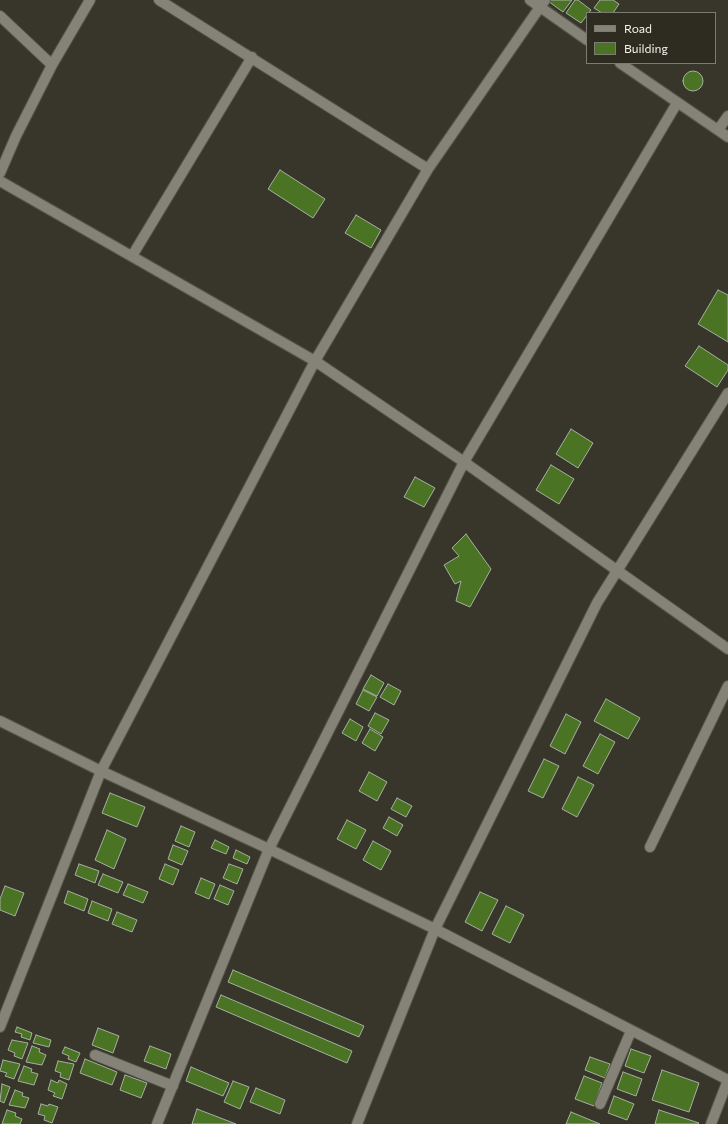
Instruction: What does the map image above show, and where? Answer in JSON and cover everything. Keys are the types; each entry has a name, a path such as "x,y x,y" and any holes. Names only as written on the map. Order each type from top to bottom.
{"street":[{"path":"0,173 16,136 52,65 90,0"},
{"path":"159,0 252,57 428,169"},
{"path":"530,0 543,3 586,39"},
{"path":"0,1027 101,771 315,361 428,169 543,3"},
{"path":"0,16 52,65"},
{"path":"132,256 252,57"},
{"path":"621,64 728,138"},
{"path":"157,1124 269,849 464,462 677,103"},
{"path":"718,130 728,116"},
{"path":"0,181 315,361 464,462 728,649"},
{"path":"357,1124 435,929 597,603 728,393"},
{"path":"650,847 728,686"},
{"path":"0,722 435,929 728,1080 711,1124"},
{"path":"600,1104 631,1031"},
{"path":"95,1055 173,1086"}],"building":[{"path":"572,0 563,12 548,1"},
{"path":"575,0 578,0 591,10 589,12 586,12 586,16 581,23 566,13"},
{"path":"600,0 613,0 619,4 614,12 600,12 594,8"},
{"path":"693,71 700,74 703,81 700,88 693,91 686,88 683,81 686,74"},
{"path":"280,170 325,199 313,218 268,189"},
{"path":"356,215 381,230 371,248 345,233"},
{"path":"718,290 728,295 728,342 698,324"},
{"path":"699,346 728,365 728,370 717,387 685,366"},
{"path":"571,429 593,443 578,468 556,454"},
{"path":"551,465 574,479 559,504 536,490"},
{"path":"415,477 435,488 424,507 404,497"},
{"path":"466,534 491,569 470,607 456,601 461,581 455,584 444,565 459,556 452,548"},
{"path":"371,675 384,683 377,696 363,689"},
{"path":"388,684 401,691 394,705 380,697"},
{"path":"363,690 377,697 369,711 356,704"},
{"path":"606,699 640,718 628,739 594,721"},
{"path":"375,713 389,720 381,734 368,726"},
{"path":"566,714 581,722 565,754 550,746"},
{"path":"350,719 363,727 356,741 342,733"},
{"path":"370,729 383,737 375,751 362,743"},
{"path":"600,734 615,742 598,774 583,766"},
{"path":"544,759 559,766 543,798 528,791"},
{"path":"369,772 387,782 377,801 359,791"},
{"path":"578,777 594,785 577,817 562,809"},
{"path":"110,793 145,807 137,827 102,813"},
{"path":"397,798 412,806 406,817 391,809"},
{"path":"389,817 403,825 397,836 383,828"},
{"path":"347,820 366,830 356,849 337,839"},
{"path":"181,826 195,832 189,847 175,841"},
{"path":"107,830 126,839 114,869 95,860"},
{"path":"215,840 229,847 226,854 211,848"},
{"path":"373,841 391,851 381,870 363,860"},
{"path":"173,845 188,851 182,865 168,859"},
{"path":"236,850 250,857 247,864 233,858"},
{"path":"79,864 99,871 95,883 75,875"},
{"path":"165,864 179,870 173,885 159,879"},
{"path":"229,864 243,869 237,884 223,878"},
{"path":"103,874 123,882 118,893 98,885"},
{"path":"201,878 215,884 209,899 195,893"},
{"path":"128,884 148,892 143,903 123,895"},
{"path":"220,885 234,891 228,905 214,899"},
{"path":"5,886 24,893 15,916 0,910 0,899"},
{"path":"68,891 88,899 84,911 64,903"},
{"path":"480,892 498,900 482,931 465,922"},
{"path":"92,901 112,909 108,921 88,913"},
{"path":"506,906 524,915 510,943 492,934"},
{"path":"117,912 137,920 132,932 112,924"},
{"path":"233,970 364,1026 359,1037 228,982"},
{"path":"221,995 352,1051 347,1063 216,1007"},
{"path":"17,1027 32,1033 30,1040 21,1037 22,1034 15,1032"},
{"path":"98,1028 119,1036 113,1053 92,1045"},
{"path":"36,1035 51,1040 49,1047 33,1043"},
{"path":"12,1040 28,1043 22,1059 14,1056 15,1053 8,1050"},
{"path":"32,1046 40,1049 39,1052 46,1055 42,1065 26,1062"},
{"path":"150,1046 171,1054 166,1069 144,1061"},
{"path":"65,1047 80,1053 76,1062 68,1059 69,1056 62,1053"},
{"path":"631,1049 651,1056 644,1073 625,1066"},
{"path":"590,1057 610,1064 605,1078 585,1070"},
{"path":"85,1059 117,1072 112,1085 80,1073"},
{"path":"3,1060 20,1064 14,1079 5,1076 7,1073 0,1071"},
{"path":"58,1061 74,1064 69,1080 60,1077 61,1073 55,1071"},
{"path":"24,1066 32,1069 31,1072 38,1074 34,1085 18,1081"},
{"path":"191,1067 229,1083 223,1096 186,1081"},
{"path":"662,1070 699,1083 689,1112 652,1100"},
{"path":"623,1072 642,1079 636,1096 617,1089"},
{"path":"125,1075 147,1083 141,1098 120,1090"},
{"path":"584,1076 602,1083 594,1106 575,1099"},
{"path":"51,1080 58,1083 59,1080 67,1084 62,1099 53,1096 55,1093 48,1090"},
{"path":"233,1081 249,1087 240,1109 224,1102"},
{"path":"2,1084 10,1087 4,1103 0,1101"},
{"path":"256,1088 285,1100 280,1114 250,1102"},
{"path":"15,1090 23,1093 22,1096 29,1098 25,1108 9,1105"},
{"path":"614,1096 634,1104 627,1120 608,1113"},
{"path":"41,1104 48,1106 49,1104 58,1107 52,1123 44,1120 45,1116 38,1114"},
{"path":"197,1109 236,1124 192,1124"},
{"path":"7,1110 16,1113 15,1116 22,1119 20,1124 2,1124"},
{"path":"659,1110 699,1123 655,1124"},
{"path":"571,1112 600,1124 566,1124"}]}
